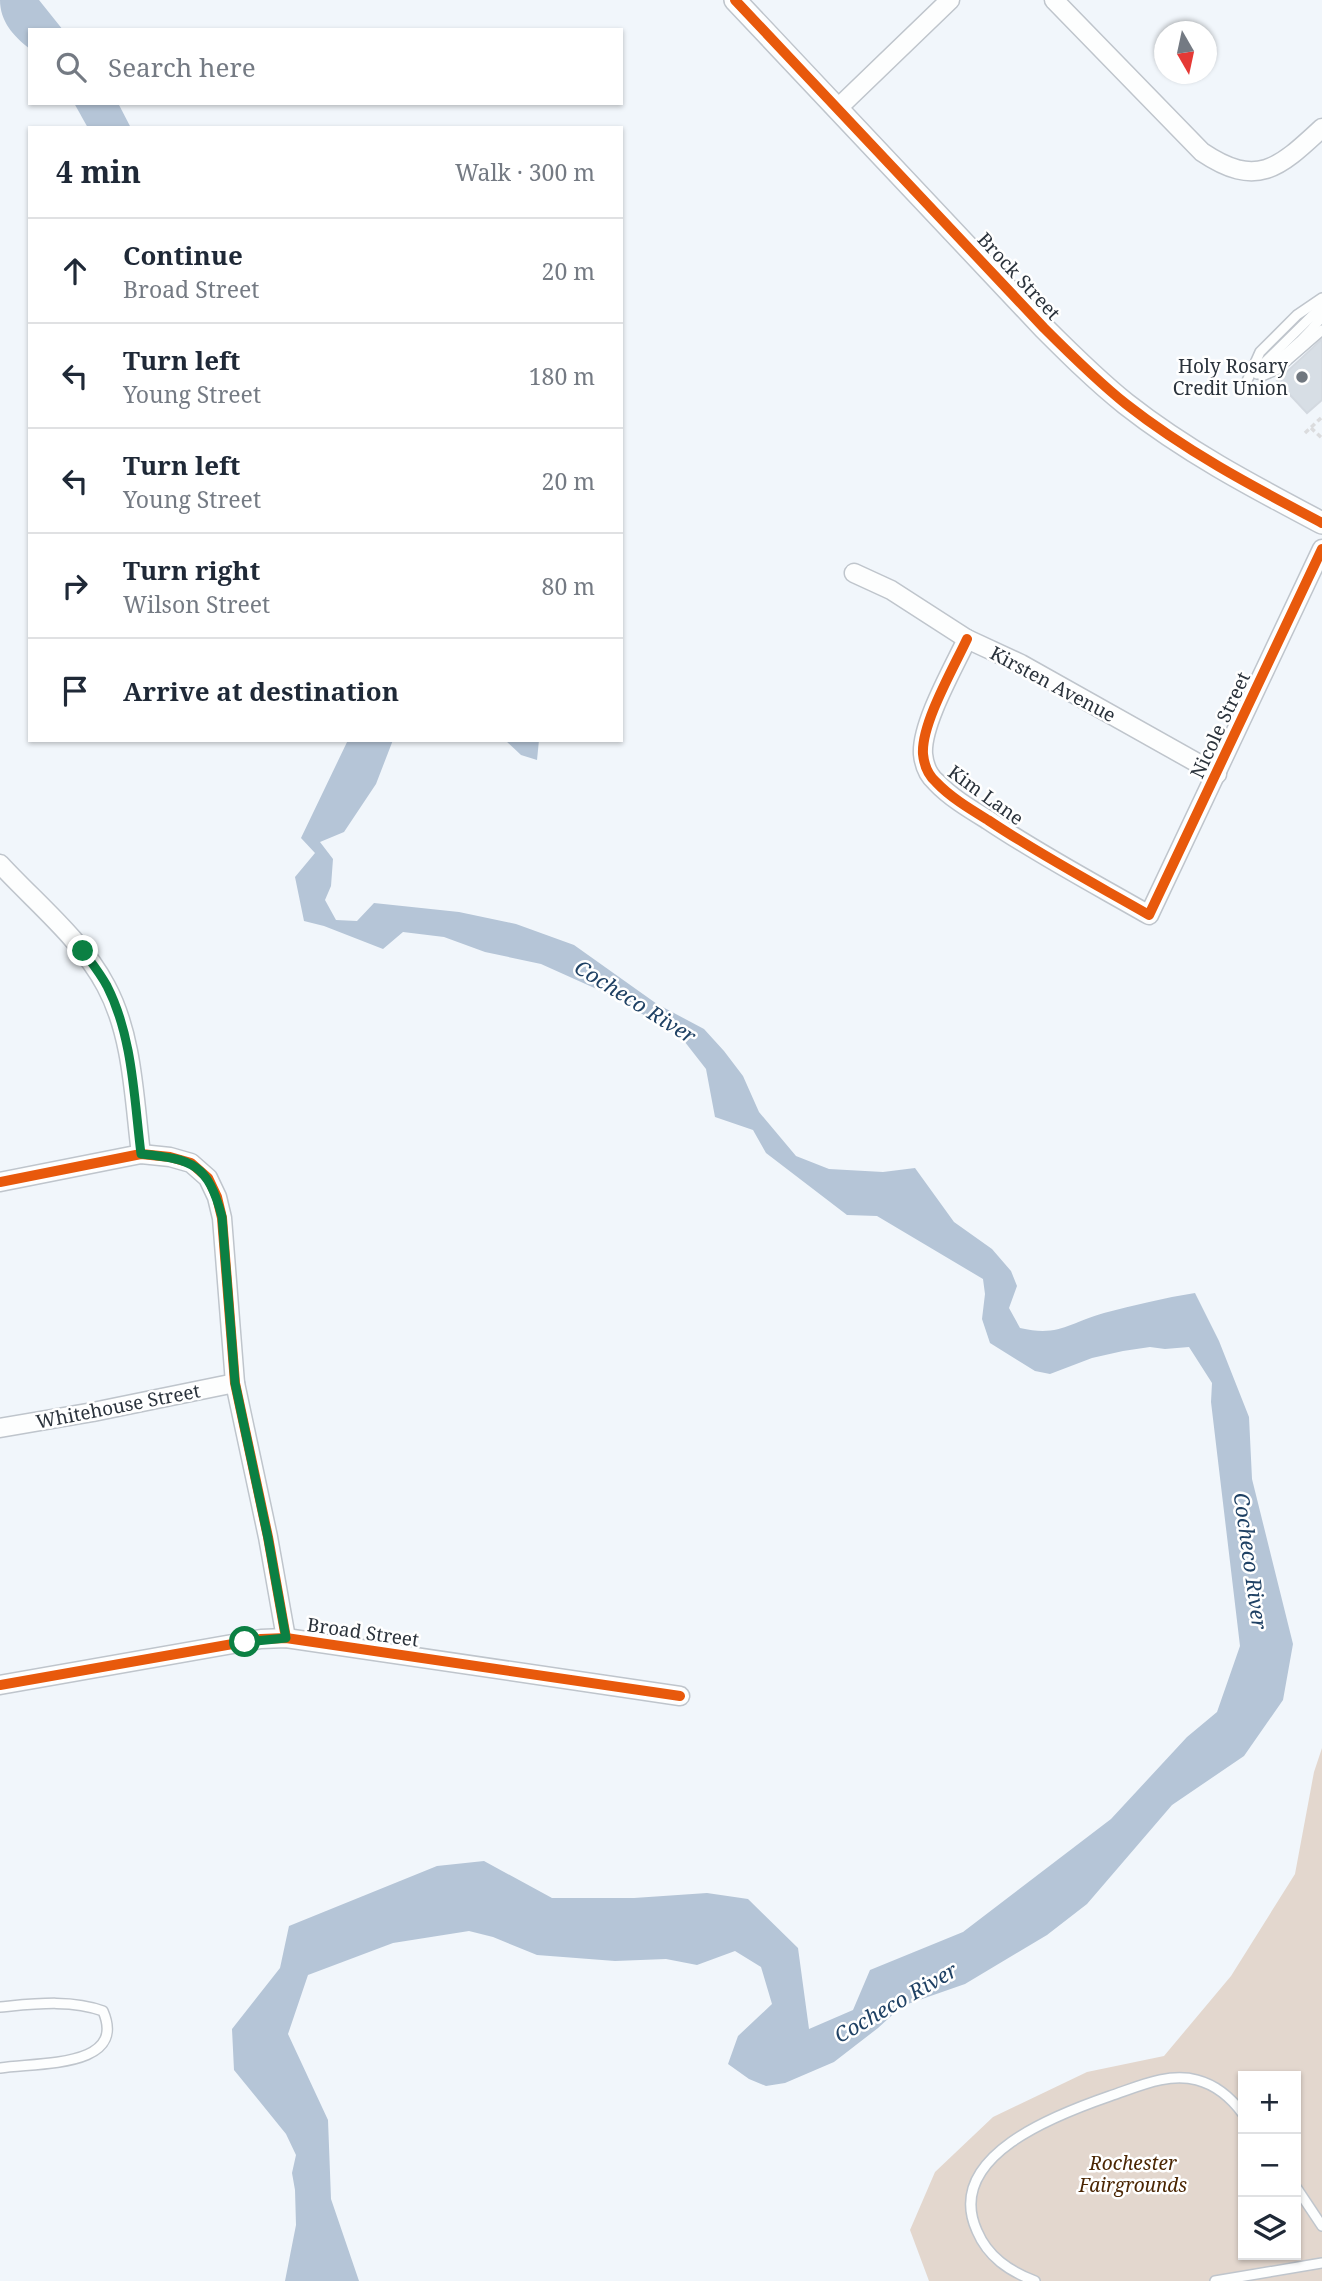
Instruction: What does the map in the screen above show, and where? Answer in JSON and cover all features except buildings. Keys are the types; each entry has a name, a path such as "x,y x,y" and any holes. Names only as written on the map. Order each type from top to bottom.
{"street":[{"name":"Brock Street","path":"735,0 1044,328 1124,402 1185,447 1322,523"},
{"path":"838,108 950,0"},
{"path":"1054,0 1202,152 1227,167 1247,172 1269,168 1293,154 1322,128"},
{"name":"Nicole Street","path":"1149,915 1322,549"},
{"name":"Kirsten Avenue","path":"854,573 891,590 967,639 1021,664 1217,774"},
{"name":"Kim Lane","path":"967,639 924,738 926,769 943,789 1012,837 1149,915"},
{"path":"0,864 83,951 107,986 126,1044 141,1154"},
{"path":"0,1182 141,1154 170,1157 191,1163 208,1178 222,1217 229,1279 235,1383 286,1638"},
{"name":"Whitehouse Street","path":"0,1428 235,1383"},
{"name":"Broad Street","path":"0,1685 261,1639 286,1638 680,1696"}],"lane":[{"path":"1247,381 1260,352 1297,315 1322,298"},
{"path":"1247,381 1267,358 1322,306"},
{"path":"1247,381 1272,364 1313,328 1322,316"},
{"path":"1247,381 1276,370 1322,330"},
{"path":"0,2007 66,2004 90,2006 103,2011 108,2032 104,2044 94,2053 75,2059 0,2068"},
{"path":"1035,2281 1018,2274 996,2259 983,2244 975,2226 971,2206 973,2189 980,2172 1005,2145 1026,2132 1086,2104 1171,2077 1208,2084 1227,2096 1238,2108"},
{"path":"1301,2194 1322,2226"},
{"path":"1215,2281 1322,2263"}],"path":[{"path":"1305,433 1322,417"},
{"path":"1311,428 1322,439"}],"green space":[{"name":"Rochester Fairgrounds","path":"1322,1748 1322,2281 929,2281 910,2230 935,2172 993,2117 1087,2072 1164,2056 1231,1976 1295,1874 1314,1772"}],"water":[{"path":"0,0 39,0 61,28 28,28 28,47 9,28"},
{"path":"75,105 119,105 130,126 87,126"},
{"name":"Cocheco River","path":"347,742 392,742 376,784 344,832 320,842 333,859 331,886 325,900 336,920 357,921 374,903 459,912 516,924 574,945 657,1004 704,1029 743,1076 759,1112 796,1156 829,1169 883,1172 915,1168 954,1222 992,1249 1011,1271 1017,1286 1009,1308 1020,1328 1045,1331 1064,1328 1115,1310 1195,1293 1219,1341 1249,1417 1252,1479 1293,1644 1283,1700 1244,1756 1172,1805 1087,1904 1047,1935 965,1984 902,2006 834,2062 785,2083 766,2086 749,2079 728,2064 738,2036 772,2004 761,1967 735,1951 697,1965 666,1959 615,1961 537,1955 493,1937 469,1931 393,1943 308,1975 288,2034 328,2120 331,2199 359,2281 285,2281 296,2225 292,2173 296,2155 286,2134 234,2070 232,2029 280,1968 289,1926 437,1866 484,1861 552,1898 634,1898 707,1893 748,1899 798,1948 809,2029 853,2010 870,1970 963,1932 1111,1819 1187,1737 1217,1712 1240,1646 1211,1402 1212,1383 1189,1347 1150,1347 1123,1351 1092,1358 1050,1374 1035,1371 990,1343 982,1319 985,1294 983,1279 877,1216 847,1215 766,1153 753,1130 715,1117 706,1069 681,1037 610,995 541,964 485,952 444,937 403,932 383,949 304,921 295,877 315,853 301,838"},
{"path":"507,742 539,742 537,760 521,755"}],"cycle path":[{"path":"735,0 1044,328 1105,386 1149,421 1197,453 1322,523"},
{"path":"967,639 927,727 923,754 931,776 954,798 1008,833 1149,915 1322,549"},
{"path":"0,1182 141,1154 170,1157 191,1163 208,1178 217,1197 222,1218 235,1383 268,1537 286,1638"},
{"path":"0,1685 261,1639 286,1638 680,1696"}],"place":[{"name":"Holy Rosary Credit Union","path":"1302,377"}],"route":[{"path":"83,951 107,986 126,1044 141,1154 170,1157 191,1163 208,1178 222,1217 229,1279 235,1383 286,1638 245,1642"}]}
